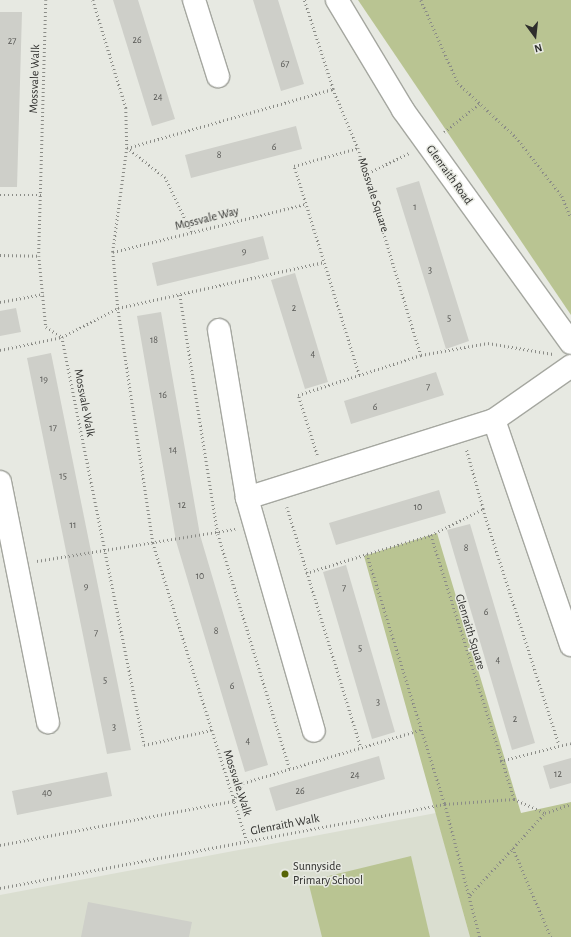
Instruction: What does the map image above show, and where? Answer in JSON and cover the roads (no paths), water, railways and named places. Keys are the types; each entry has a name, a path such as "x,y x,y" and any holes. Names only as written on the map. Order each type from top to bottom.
{"street":[{"path":"194,0 218,76"},
{"name":"Glenraith Road","path":"337,0 399,104 428,144 566,354"},
{"path":"219,330 248,498 314,730"},
{"path":"248,498 494,420 566,354"},
{"path":"494,420 571,645"},
{"path":"0,482 8,566 48,722"}],"place":[{"name":"Sunnyside Primary School","path":"285,874"}]}
